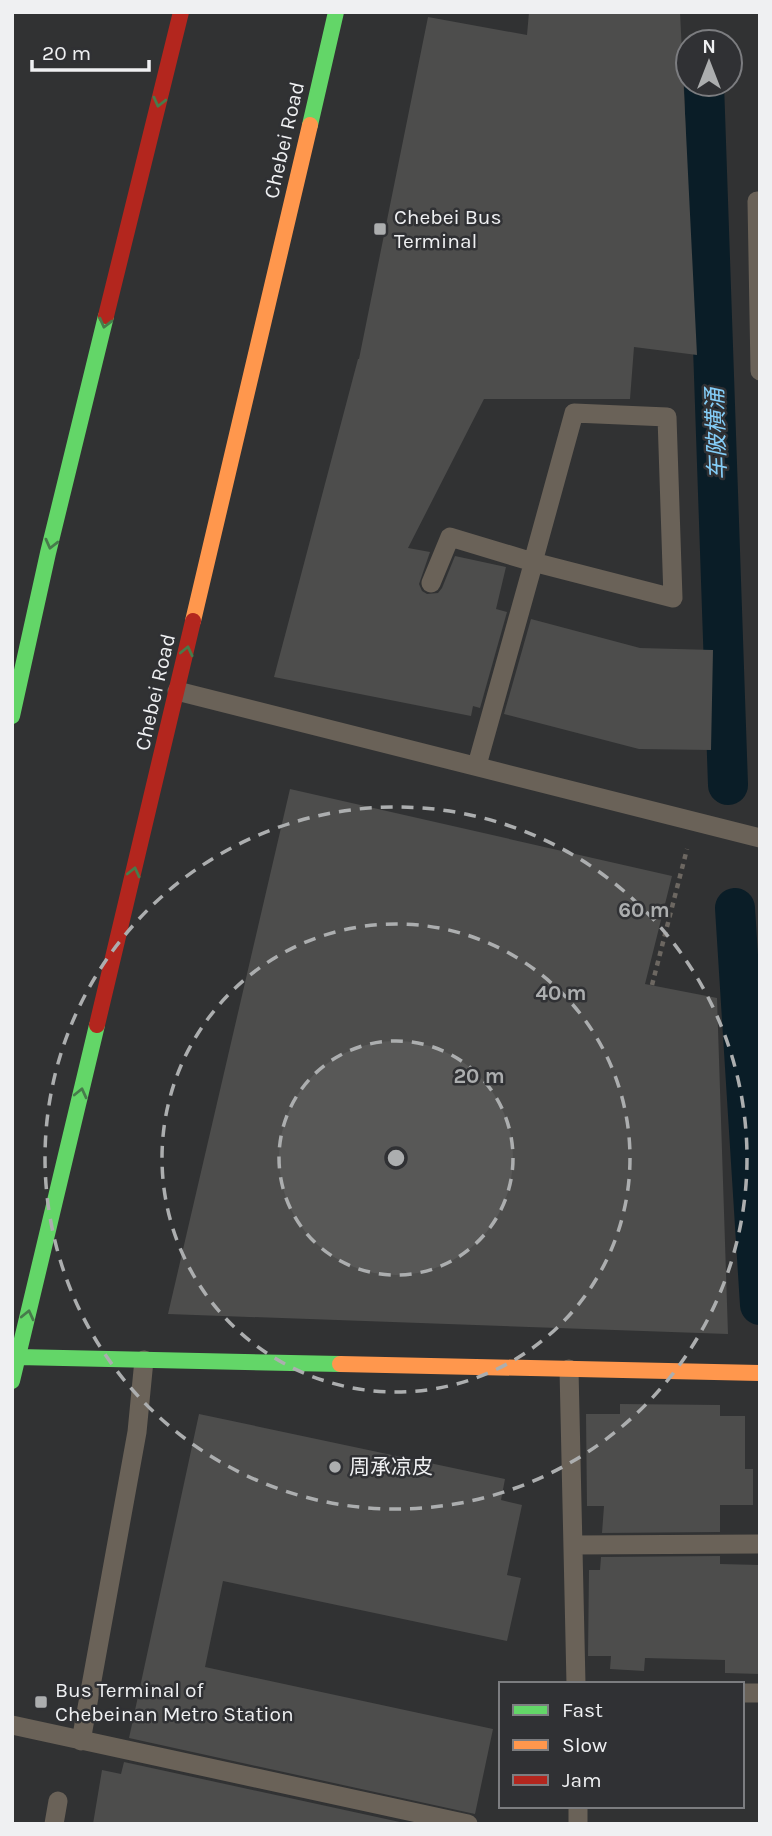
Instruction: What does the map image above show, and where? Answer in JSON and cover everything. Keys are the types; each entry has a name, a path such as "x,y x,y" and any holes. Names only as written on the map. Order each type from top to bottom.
{"main road":[{"path":"12,716 48,553 181,12"},
{"name":"Chebei Road","path":"12,1381 336,12"},
{"path":"18,1357 760,1373"}],"lane":[{"path":"760,201 757,201 760,371"},
{"path":"431,583 450,537 533,562 673,598 667,417 574,413 533,562 477,765"},
{"path":"177,691 760,838"},
{"path":"81,1741 137,1432 144,1360"},
{"path":"569,1369 576,1682"},
{"path":"574,1545 758,1544"},
{"path":"12,1726 468,1824"},
{"path":"54,1824 58,1801"}],"path":[{"path":"652,985 694,821"}],"building":[{"path":"529,12 680,12 681,28 674,28 674,98 684,98 697,355 634,347 630,399 484,399 408,548 430,552 419,584 427,594 438,593 442,588 455,556 506,567 496,609 507,612 480,708 473,706 471,716 274,677 359,359 428,17 527,35"},
{"path":"531,619 640,648 713,650 711,750 639,749 504,714"},
{"path":"290,789 672,876 645,984 717,998 728,1334 168,1314"},
{"path":"620,1404 720,1405 720,1416 745,1416 745,1469 753,1469 753,1505 720,1505 720,1532 602,1533 604,1506 587,1506 586,1414 620,1414"},
{"path":"199,1414 505,1479 501,1500 522,1505 507,1575 521,1578 507,1641 223,1581 205,1667 493,1729 475,1814 129,1738"},
{"path":"720,1556 720,1564 760,1565 760,1674 725,1673 725,1660 645,1658 644,1671 610,1669 611,1656 588,1656 589,1570 600,1570 601,1557"},
{"path":"124,1762 409,1824 93,1824 102,1770 121,1774"}],"waterway":[{"name":"车陂横涌","path":"704,98 728,785"},
{"name":"车陂横涌","path":"735,908 760,1305"}],"traffic: fast":[{"path":"310,125 336,12"},
{"path":"12,716 48,553 106,316"},
{"path":"12,1381 97,1025"},
{"path":"18,1357 340,1364"}],"traffic: slow":[{"path":"193,621 310,125"},
{"path":"340,1364 760,1373"}],"traffic: jam":[{"path":"106,316 181,12"},
{"path":"97,1025 193,621"}],"place":[{"name":"Chebei Bus Terminal","path":"380,229"},
{"name":"周承凉皮","path":"335,1467"},
{"name":"Bus Terminal of Chebeinan Metro Station","path":"41,1702"}]}
